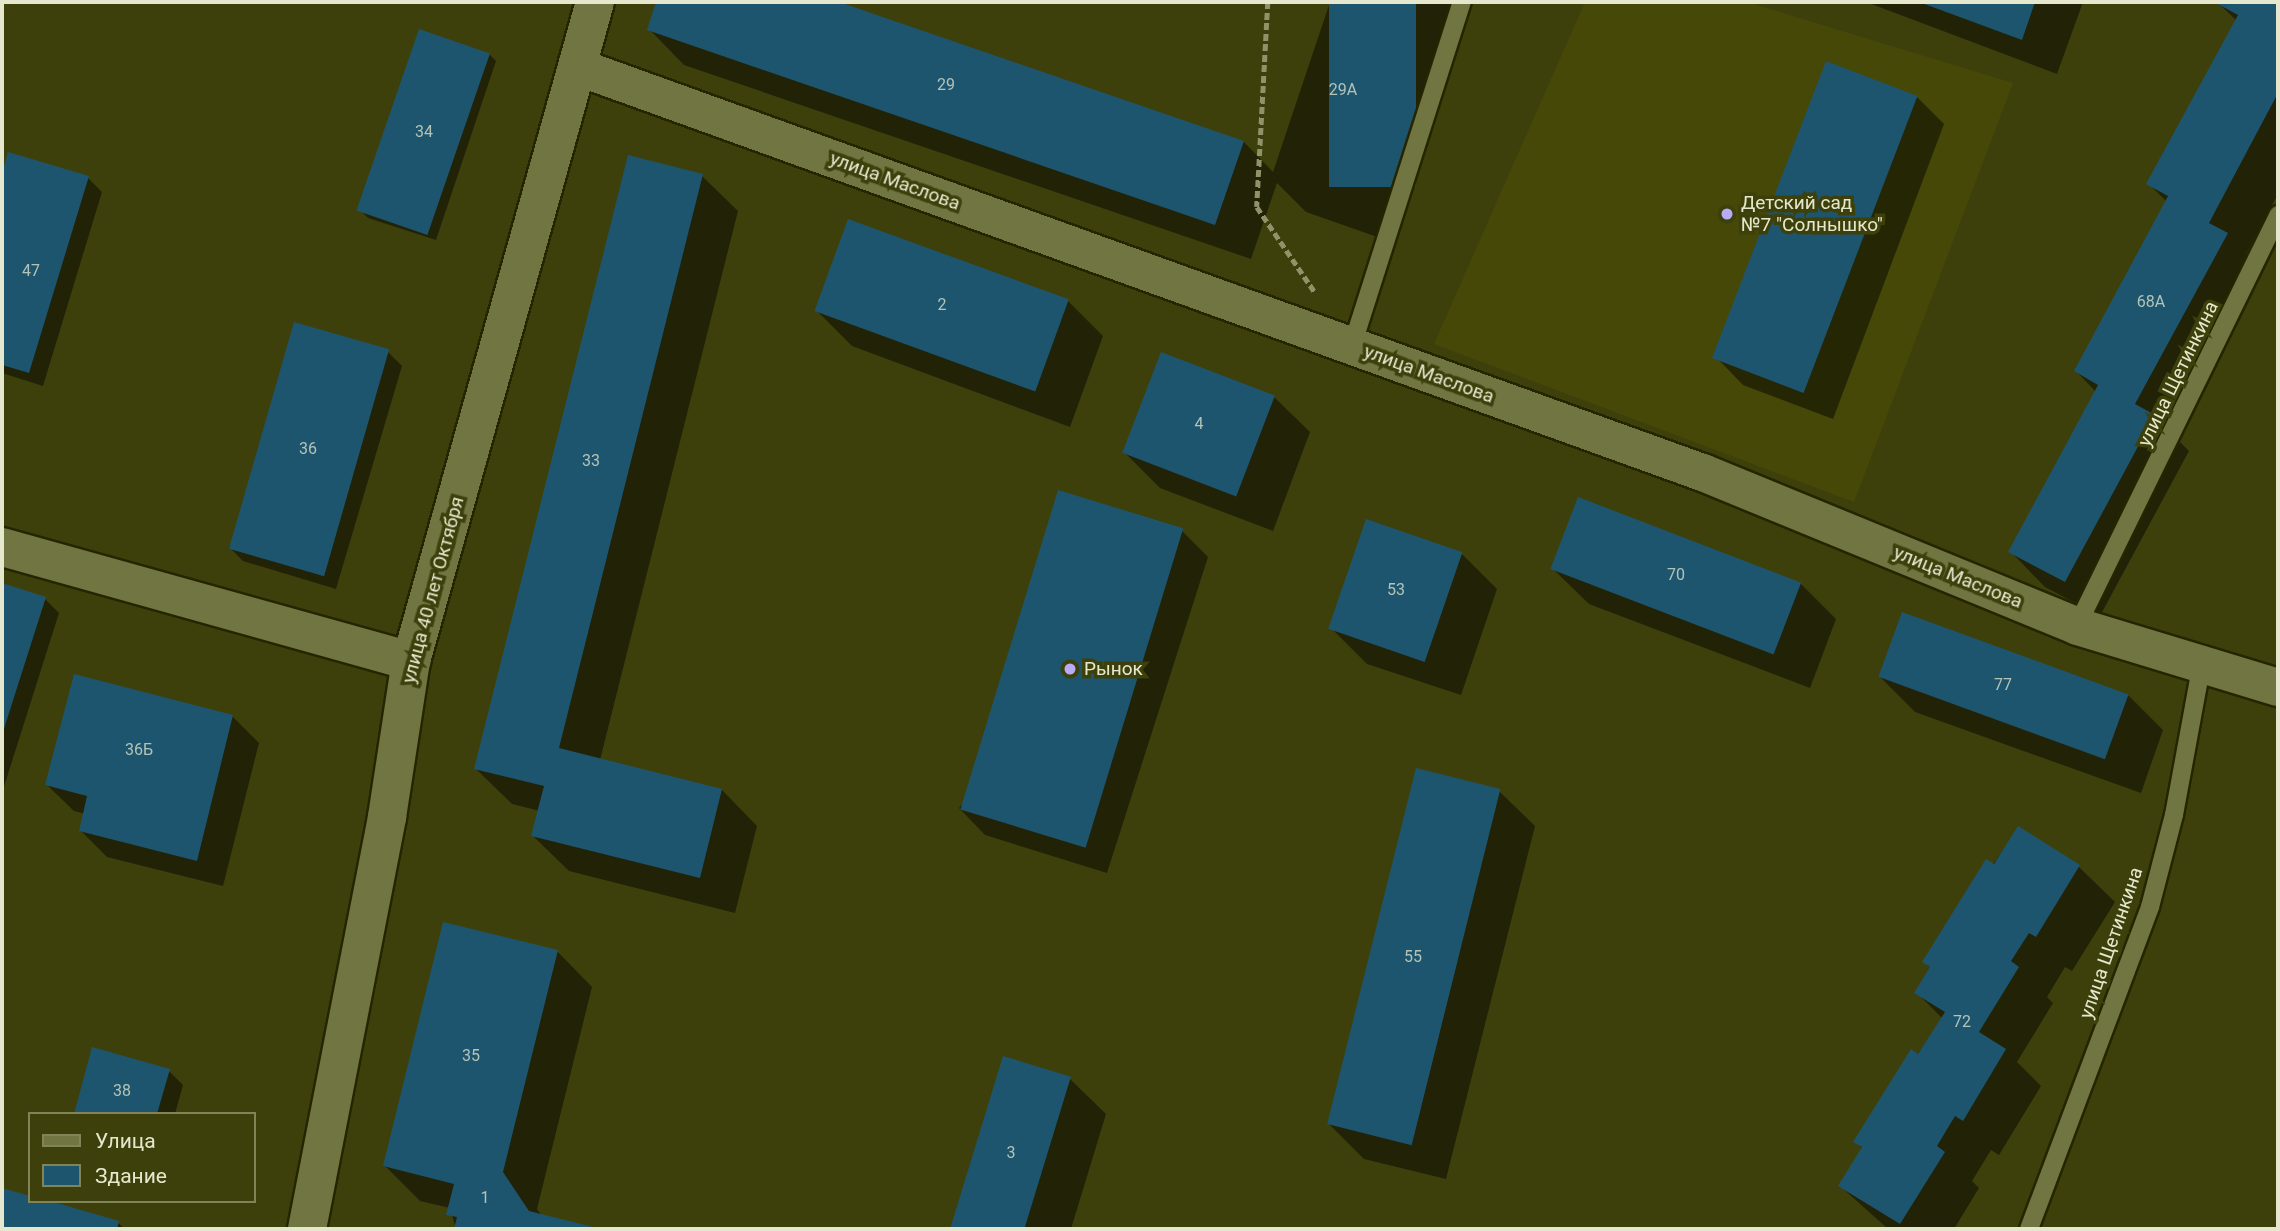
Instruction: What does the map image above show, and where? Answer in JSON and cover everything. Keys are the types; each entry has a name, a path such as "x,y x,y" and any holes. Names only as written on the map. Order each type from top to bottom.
{"street":[{"name":"улица 40 лет Октября","path":"307,1229 387,817 411,661 595,2"},
{"name":"улица Маслова","path":"576,66 1702,472 2077,626 2278,687"},
{"path":"2,547 411,661"}],"lane":[{"path":"1352,346 1462,2"},
{"name":"улица Щетинкина","path":"2077,626 2278,215"},
{"name":"улица Щетинкина","path":"2029,1229 2150,907 2174,816 2202,662"}],"path":[{"path":"1268,2 1257,206 1352,346"}],"shaded area":[{"name":"Детский сад №7 \"Солнышко\"","path":"1585,2 1747,2 2013,83 1854,502 1434,344"}],"building":[{"path":"656,2 839,2 1244,141 1215,225 647,30"},
{"path":"1329,2 1416,2 1416,187 1329,187"},
{"path":"1919,2 2035,2 2022,40"},
{"path":"2214,2 2278,2 2278,93 2209,223 2228,233 2135,404 2155,415 2065,582 2008,552 2098,385 2074,371 2168,196 2146,184 2238,15"},
{"path":"419,29 490,53 427,235 356,211"},
{"path":"1826,61 1917,96 1804,393 1712,358"},
{"path":"8,152 89,176 29,373 2,365 2,172"},
{"path":"628,155 703,174 559,748 722,789 700,878 531,836 544,786 474,769"},
{"path":"848,219 1069,299 1035,391 814,311"},
{"path":"294,322 389,349 324,576 229,549"},
{"path":"1161,352 1275,396 1236,497 1122,453"},
{"name":"Рынок","path":"1058,490 1183,528 1086,848 960,809"},
{"path":"1578,497 1801,583 1774,655 1550,569"},
{"path":"1366,519 1462,552 1425,662 1328,629"},
{"path":"2,583 46,597 2,735"},
{"path":"1902,612 2128,694 2105,759 1878,677"},
{"path":"74,674 233,715 197,861 79,831 87,796 45,785"},
{"path":"1416,768 1500,789 1412,1145 1327,1124"},
{"path":"2018,826 2080,865 2036,937 2029,933 2011,961 2019,967 1979,1032 2006,1049 1963,1121 1955,1116 1937,1146 1945,1152 1900,1224 1838,1186 1862,1147 1853,1142 1911,1049 1918,1054 1945,1012 1914,993 1930,967 1922,962 1986,859 1994,864"},
{"path":"443,922 558,950 503,1172 529,1211 601,1229 454,1229 457,1217 446,1215 454,1184 383,1166"},
{"path":"92,1047 170,1069 158,1112 75,1112"},
{"path":"1003,1056 1071,1077 1024,1229 950,1229"},
{"path":"2,1188 28,1195 28,1203 57,1203 119,1221 117,1229 2,1229"}],"place":[{"name":"Детский сад №7 \"Солнышко\"","path":"1727,214"},
{"name":"Рынок","path":"1070,669"}]}
